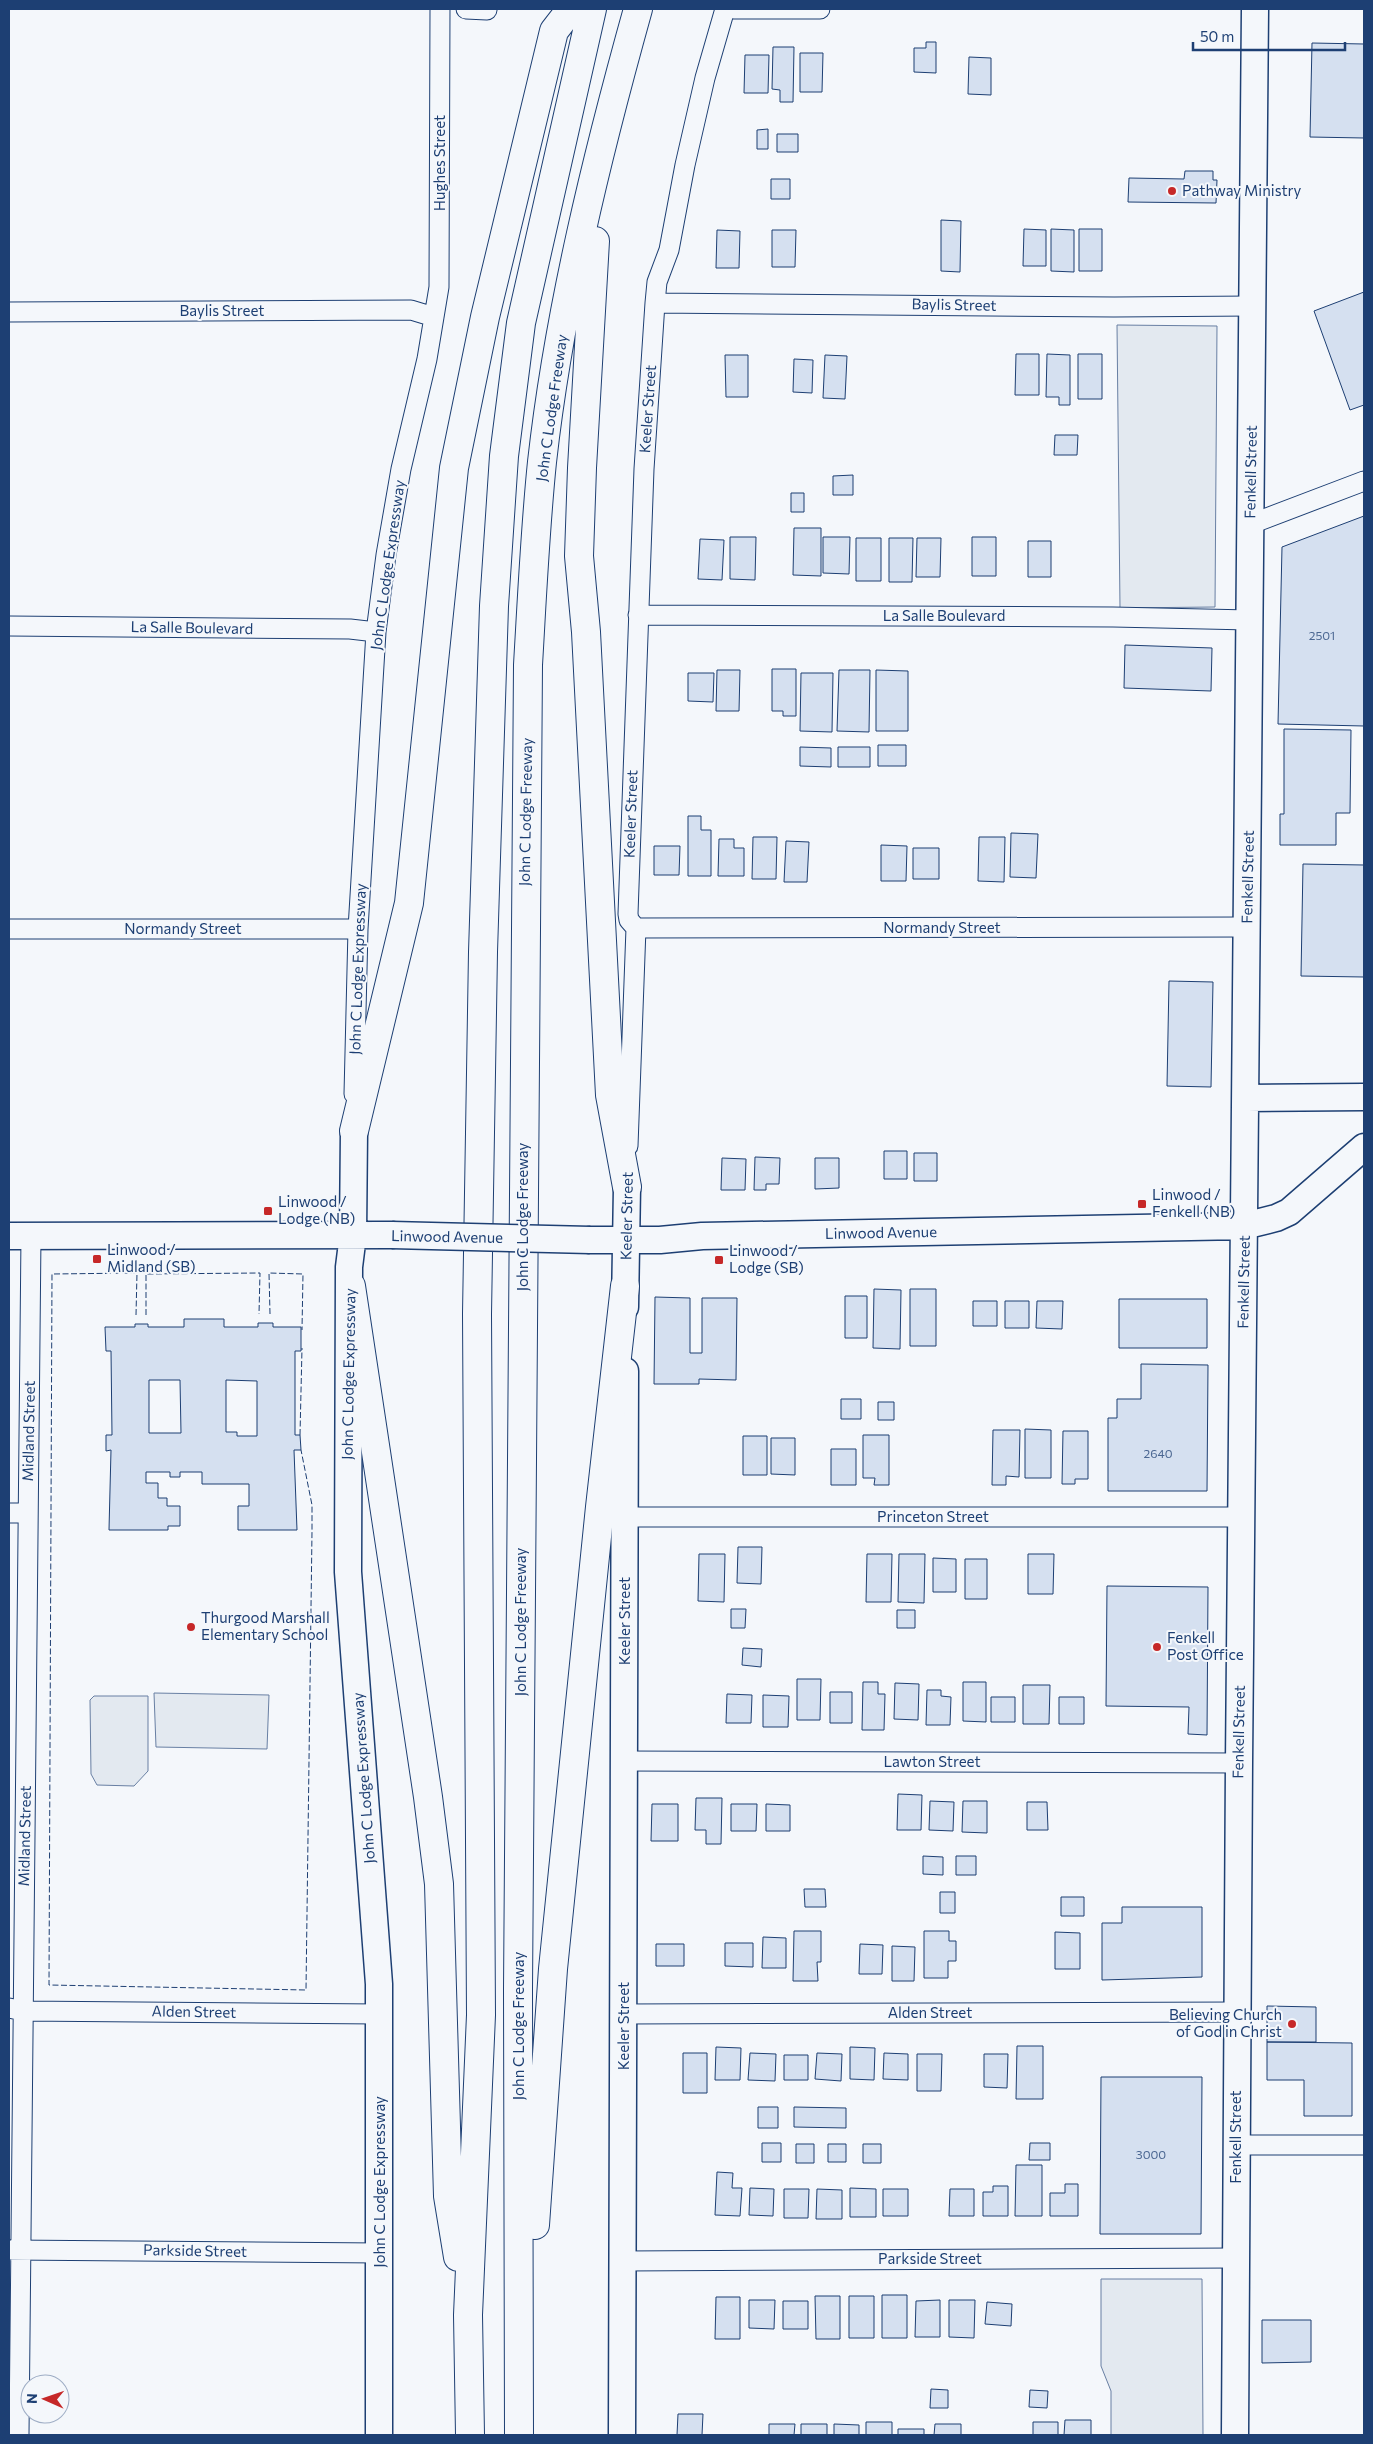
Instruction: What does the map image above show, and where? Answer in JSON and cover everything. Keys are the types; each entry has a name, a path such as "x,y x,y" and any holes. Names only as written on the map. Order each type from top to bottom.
{"highway":[{"path":"354,1130 409,903 454,468 485,316 554,31 571,9"},
{"path":"470,2435 468,2315 481,2015 477,1314 484,902 494,606 504,456 521,323 592,9"},
{"name":"John C Lodge Freeway","path":"519,2435 518,1990 528,666 542,462 564,317 602,138 638,9"},
{"path":"602,138 590,304 579,556 586,642 610,1095 627,1187"},
{"path":"351,1286 428,1797 439,1884 448,2196 468,2315"},
{"path":"520,2305 537,2215 552,1969 600,1507 626,1286"}],"street":[{"name":"Hughes Street","path":"434,317 439,287 440,9"},
{"path":"466,9 487,10"},
{"name":"Keeler Street","path":"622,2435 626,1241 636,928 628,914 644,469 657,282 669,250 704,78 725,9"},
{"path":"734,9 820,9"},
{"name":"Fenkell Street","path":"1235,2435 1241,1517 1255,9"},
{"name":"Baylis Street","path":"655,303 1114,307 1253,306"},
{"name":"Baylis Street","path":"9,312 411,310 434,317"},
{"name":"John C Lodge Expressway","path":"379,2435 379,2014 369,1838 348,1572 351,1286 349,1267 353,1235 358,930 376,632 386,555 434,317"},
{"path":"1250,524 1364,481"},
{"name":"La Salle Boulevard","path":"638,615 1113,617 1250,620"},
{"name":"La Salle Boulevard","path":"9,626 350,629 376,632"},
{"name":"Normandy Street","path":"636,928 1247,927"},
{"name":"Normandy Street","path":"9,929 358,930"},
{"path":"1246,1098 1364,1097"},
{"name":"Linwood Avenue","path":"20,1236 353,1235 626,1241 702,1236 1244,1226 1276,1218 1289,1212 1364,1147"},
{"name":"Midland Street","path":"19,2435 15,2250 17,1758 28,1512 20,1236"},
{"path":"9,1512 28,1512"},
{"name":"Princeton Street","path":"625,1517 1241,1517"},
{"name":"Lawton Street","path":"624,1761 1239,1762"},
{"name":"Alden Street","path":"16,2010 379,2014"},
{"name":"Alden Street","path":"624,2014 1237,2012"},
{"path":"1236,2145 1364,2145"},
{"name":"Parkside Street","path":"15,2250 380,2253"},
{"name":"Parkside Street","path":"623,2261 1236,2258"}],"shaded area":[{"path":"1117,325 1217,326 1215,607 1120,608"},
{"path":"154,1693 269,1695 267,1749 156,1747"},
{"path":"94,1696 148,1696 148,1771 134,1786 97,1785 91,1774 90,1700"},
{"path":"1101,2279 1202,2279 1203,2435 1111,2435 1111,2391 1101,2366"}],"building":[{"path":"926,42 936,42 936,73 914,72 914,48 926,48"},
{"path":"1312,43 1364,44 1364,138 1310,137"},
{"path":"773,47 794,47 793,102 780,102 780,90 772,89"},
{"path":"800,53 823,53 822,92 800,92"},
{"path":"745,55 769,55 768,93 744,93"},
{"path":"969,57 991,58 991,95 968,94"},
{"path":"768,129 768,149 757,149 757,130"},
{"path":"777,134 798,134 798,152 777,152"},
{"name":"Pathway Ministry","path":"1185,171 1213,171 1213,180 1217,180 1216,203 1128,202 1129,178 1184,179"},
{"path":"771,179 790,179 790,199 771,199"},
{"path":"941,220 961,221 960,272 941,271"},
{"path":"1024,229 1046,230 1046,266 1023,266"},
{"path":"1051,229 1074,230 1074,272 1051,271"},
{"path":"1079,229 1102,229 1102,271 1079,271"},
{"path":"717,230 740,231 739,268 716,268"},
{"path":"772,230 796,230 795,267 772,267"},
{"path":"1364,292 1364,405 1350,410 1314,311"},
{"path":"1016,354 1039,354 1039,395 1015,395"},
{"path":"1047,354 1070,355 1070,405 1059,405 1059,397 1046,397"},
{"path":"1078,354 1102,354 1102,399 1078,399"},
{"path":"725,355 748,355 748,397 726,397"},
{"path":"825,355 847,356 845,399 823,398"},
{"path":"794,359 813,360 812,393 793,392"},
{"path":"1055,435 1078,435 1077,455 1054,455"},
{"path":"853,475 853,495 833,495 833,476"},
{"path":"791,493 804,493 804,512 791,512"},
{"path":"1364,516 1364,726 1278,724 1282,547"},
{"path":"794,528 821,528 821,576 793,575"},
{"path":"730,537 756,537 755,580 730,579"},
{"path":"823,537 850,537 849,574 823,573"},
{"path":"972,537 996,537 996,576 972,576"},
{"path":"856,538 881,538 881,581 856,581"},
{"path":"889,538 913,538 912,582 889,582"},
{"path":"917,538 941,538 940,577 916,577"},
{"path":"700,539 724,540 722,580 698,579"},
{"path":"1028,541 1051,541 1051,577 1028,577"},
{"path":"1125,645 1212,648 1211,691 1124,688"},
{"path":"772,669 796,669 796,716 783,716 783,711 772,711"},
{"path":"717,670 740,670 739,711 716,711"},
{"path":"839,670 870,670 869,732 837,731"},
{"path":"876,670 908,671 908,731 876,731"},
{"path":"688,673 714,673 713,702 688,701"},
{"path":"801,673 833,673 832,732 800,731"},
{"path":"1284,729 1351,730 1350,813 1336,813 1336,845 1280,845 1280,814 1284,814"},
{"path":"878,745 906,745 906,766 878,766"},
{"path":"800,747 831,748 831,767 800,766"},
{"path":"838,747 870,747 870,767 838,767"},
{"path":"688,816 701,816 701,830 711,830 711,876 688,876"},
{"path":"1011,833 1038,834 1036,878 1010,877"},
{"path":"753,837 777,837 776,879 752,879"},
{"path":"979,837 1005,837 1004,882 978,881"},
{"path":"719,839 734,839 734,848 744,848 744,876 718,876"},
{"path":"786,841 809,842 807,882 784,882"},
{"path":"881,845 907,846 906,881 881,881"},
{"path":"654,846 680,846 679,875 654,875"},
{"path":"913,848 939,848 939,879 913,879"},
{"path":"1303,864 1364,865 1364,977 1301,976"},
{"path":"1169,981 1213,982 1211,1087 1167,1086"},
{"path":"884,1151 907,1151 907,1179 884,1179"},
{"path":"914,1153 937,1153 937,1181 914,1181"},
{"path":"755,1157 780,1158 779,1184 766,1184 766,1190 754,1190"},
{"path":"722,1158 746,1159 745,1190 721,1190"},
{"path":"815,1158 839,1158 839,1188 815,1189"},
{"path":"874,1289 901,1290 900,1349 873,1348"},
{"path":"910,1289 936,1289 936,1346 910,1346"},
{"path":"845,1296 867,1296 867,1338 845,1338"},
{"path":"655,1297 690,1298 690,1353 702,1353 702,1298 737,1298 736,1380 699,1379 699,1384 654,1384"},
{"path":"1119,1299 1207,1299 1207,1348 1119,1348"},
{"path":"973,1301 997,1301 997,1326 973,1326"},
{"path":"1005,1301 1029,1301 1029,1328 1005,1328"},
{"path":"1037,1301 1063,1301 1062,1329 1036,1328"},
{"path":"184,1319 224,1319 224,1327 258,1327 258,1323 273,1323 273,1327 301,1327 301,1351 295,1351 295,1435 300,1435 301,1450 294,1450 297,1530 238,1530 238,1506 249,1506 249,1484 202,1484 202,1472 180,1472 180,1477 170,1477 170,1472 146,1472 146,1483 158,1483 158,1498 167,1498 167,1506 180,1506 180,1526 168,1526 168,1530 109,1530 111,1450 106,1451 106,1435 112,1435 111,1351 106,1351 105,1327 135,1327 135,1324 148,1324 148,1327 184,1327","holes":["149,1380 180,1380 181,1433 149,1433","226,1380 257,1381 257,1436 237,1436 237,1432 226,1432"]},
{"path":"1141,1364 1208,1365 1207,1491 1108,1491 1108,1418 1117,1418 1117,1399 1141,1399"},
{"path":"841,1399 861,1399 861,1419 841,1419"},
{"path":"878,1402 894,1402 894,1420 878,1420"},
{"path":"1025,1429 1051,1430 1051,1478 1025,1478"},
{"path":"993,1430 1020,1430 1019,1477 1006,1476 1006,1485 992,1485"},
{"path":"1063,1431 1088,1431 1088,1479 1075,1479 1075,1484 1062,1484"},
{"path":"863,1435 889,1435 889,1485 874,1485 875,1478 863,1478"},
{"path":"743,1436 767,1436 767,1475 743,1475"},
{"path":"771,1438 795,1438 795,1475 771,1474"},
{"path":"831,1449 856,1449 856,1485 831,1485"},
{"path":"738,1547 762,1547 761,1584 737,1583"},
{"path":"699,1554 725,1554 724,1602 698,1601"},
{"path":"867,1554 892,1554 891,1602 866,1602"},
{"path":"899,1554 925,1554 924,1603 898,1602"},
{"path":"1028,1554 1054,1554 1053,1594 1028,1594"},
{"path":"933,1558 956,1559 956,1592 933,1592"},
{"path":"965,1559 987,1559 987,1599 965,1599"},
{"name":"Fenkell Post Office","path":"1107,1586 1208,1587 1207,1735 1188,1734 1189,1707 1106,1706"},
{"path":"731,1609 746,1609 745,1628 731,1628"},
{"path":"897,1610 915,1610 915,1628 897,1628"},
{"path":"743,1648 762,1649 761,1667 742,1665"},
{"path":"797,1679 821,1679 820,1720 797,1720"},
{"path":"863,1682 878,1682 878,1694 885,1694 884,1730 862,1730"},
{"path":"963,1682 986,1682 986,1722 963,1721"},
{"path":"895,1683 919,1684 918,1720 894,1719"},
{"path":"1023,1685 1050,1685 1049,1724 1023,1724"},
{"path":"927,1690 941,1690 941,1696 951,1697 950,1725 926,1725"},
{"path":"830,1692 852,1692 852,1723 830,1723"},
{"path":"727,1694 752,1695 751,1723 726,1723"},
{"path":"763,1695 789,1696 788,1727 763,1727"},
{"path":"991,1697 1015,1697 1015,1722 991,1722"},
{"path":"1059,1697 1084,1697 1084,1724 1059,1724"},
{"path":"898,1794 922,1795 921,1830 897,1830"},
{"path":"696,1798 722,1798 721,1844 706,1844 706,1830 695,1830"},
{"path":"930,1801 954,1802 953,1831 929,1830"},
{"path":"963,1801 987,1801 987,1833 962,1832"},
{"path":"1027,1802 1047,1802 1048,1830 1027,1830"},
{"path":"652,1804 678,1804 678,1841 651,1841"},
{"path":"731,1804 757,1804 756,1831 731,1831"},
{"path":"766,1804 790,1805 790,1831 766,1831"},
{"path":"923,1856 943,1857 943,1875 923,1874"},
{"path":"956,1856 976,1856 976,1875 956,1875"},
{"path":"804,1889 825,1889 826,1907 805,1907"},
{"path":"940,1892 955,1892 955,1913 940,1913"},
{"path":"1061,1897 1084,1897 1084,1916 1061,1916"},
{"path":"1122,1907 1202,1907 1202,1977 1102,1980 1102,1923 1122,1923"},
{"path":"794,1931 821,1931 821,1962 817,1962 818,1981 793,1981"},
{"path":"924,1931 949,1931 949,1941 956,1941 956,1961 948,1961 948,1978 924,1978"},
{"path":"1055,1932 1080,1933 1080,1969 1055,1969"},
{"path":"763,1937 786,1938 786,1968 762,1968"},
{"path":"725,1943 753,1943 753,1967 725,1966"},
{"path":"656,1944 684,1944 684,1966 656,1966"},
{"path":"860,1944 883,1945 882,1974 859,1974"},
{"path":"892,1946 915,1947 914,1981 892,1981"},
{"name":"Believing Church of God in Christ","path":"1267,2006 1316,2007 1316,2042 1267,2042"},
{"path":"1267,2042 1352,2043 1352,2116 1304,2116 1304,2080 1267,2080"},
{"path":"1017,2046 1043,2046 1043,2099 1016,2099"},
{"path":"716,2047 741,2048 740,2080 715,2080"},
{"path":"850,2047 875,2048 874,2080 850,2079"},
{"path":"683,2053 707,2053 707,2093 683,2093"},
{"path":"750,2053 776,2054 775,2081 748,2080"},
{"path":"817,2053 842,2054 841,2081 815,2079"},
{"path":"884,2053 908,2054 908,2080 883,2079"},
{"path":"917,2054 942,2054 941,2091 917,2091"},
{"path":"984,2054 1008,2054 1007,2088 984,2087"},
{"path":"784,2055 808,2055 808,2080 784,2080"},
{"path":"1101,2077 1202,2077 1201,2234 1100,2234"},
{"path":"758,2107 778,2107 778,2128 758,2128"},
{"path":"794,2107 846,2108 846,2128 794,2127"},
{"path":"762,2143 781,2143 781,2162 762,2162"},
{"path":"1030,2143 1050,2143 1050,2160 1029,2160"},
{"path":"796,2144 814,2144 814,2163 796,2163"},
{"path":"828,2144 846,2144 846,2162 828,2162"},
{"path":"863,2144 881,2144 881,2163 863,2163"},
{"path":"1016,2165 1042,2165 1042,2216 1015,2216"},
{"path":"717,2172 733,2173 732,2188 742,2188 740,2216 715,2215"},
{"path":"1065,2184 1078,2184 1078,2216 1050,2216 1050,2193 1065,2193"},
{"path":"993,2186 1008,2186 1008,2216 983,2216 983,2192 993,2192"},
{"path":"750,2188 774,2189 773,2216 749,2215"},
{"path":"850,2188 876,2189 876,2217 850,2217"},
{"path":"784,2189 809,2189 808,2218 784,2218"},
{"path":"817,2189 842,2190 842,2219 816,2219"},
{"path":"883,2189 908,2189 908,2216 883,2216"},
{"path":"950,2189 974,2189 974,2216 949,2216"},
{"path":"882,2295 907,2295 907,2338 882,2338"},
{"path":"815,2296 840,2296 840,2339 816,2339"},
{"path":"849,2296 874,2296 874,2338 849,2338"},
{"path":"716,2297 740,2297 740,2339 715,2339"},
{"path":"749,2300 775,2300 774,2329 749,2328"},
{"path":"940,2300 940,2337 915,2337 916,2301"},
{"path":"949,2300 975,2300 974,2338 949,2337"},
{"path":"783,2301 808,2301 808,2329 783,2329"},
{"path":"987,2302 1012,2304 1011,2326 985,2324"},
{"path":"1262,2320 1311,2320 1311,2362 1262,2363"},
{"path":"931,2389 948,2390 948,2408 930,2408"},
{"path":"1030,2390 1048,2391 1047,2408 1029,2407"},
{"path":"678,2414 703,2414 702,2435 677,2435"},
{"path":"1065,2420 1091,2420 1091,2435 1064,2435"},
{"path":"866,2422 892,2422 892,2435 866,2435"},
{"path":"1033,2422 1058,2422 1058,2435 1033,2435"},
{"path":"769,2424 795,2424 794,2435 769,2435"},
{"path":"801,2424 827,2424 827,2435 801,2435"},
{"path":"834,2424 859,2425 859,2435 834,2435"},
{"path":"935,2424 961,2424 961,2435 934,2435"},
{"path":"898,2429 924,2429 924,2435 898,2435"}],"fence":[{"path":"136,1315 137,1273 52,1274 49,1985 306,1990 312,1505 301,1450"},
{"path":"146,1315 146,1274 260,1273 259,1314"},
{"path":"270,1314 269,1273 303,1274 302,1330"},
{"path":"300,1435 302,1348"}],"place":[{"name":"Pathway Ministry","path":"1172,191"},
{"name":"Linwood / Fenkell (NB)","path":"1142,1204"},
{"name":"Linwood / Lodge (NB)","path":"268,1211"},
{"name":"Linwood / Midland (SB)","path":"97,1259"},
{"name":"Linwood / Lodge (SB)","path":"719,1260"},
{"name":"Thurgood Marshall Elementary School","path":"191,1627"},
{"name":"Fenkell Post Office","path":"1157,1647"},
{"name":"Believing Church of God in Christ","path":"1292,2024"}]}
